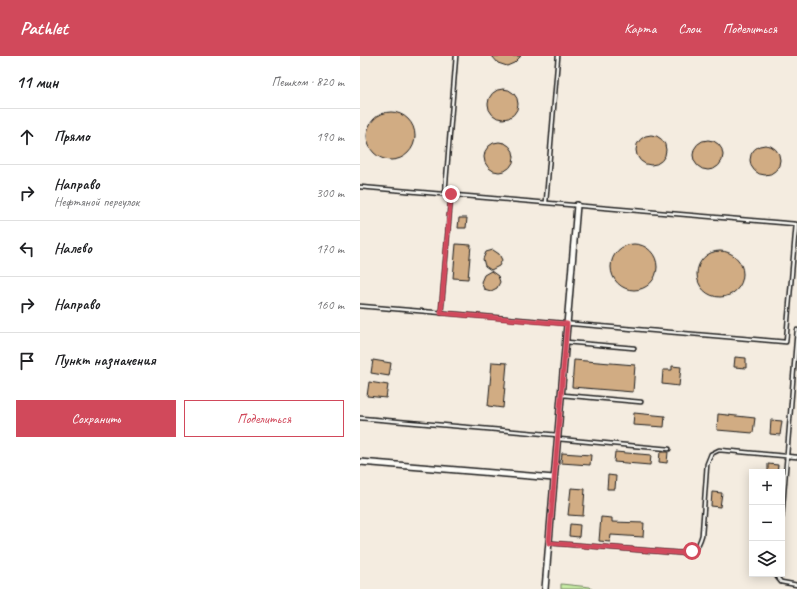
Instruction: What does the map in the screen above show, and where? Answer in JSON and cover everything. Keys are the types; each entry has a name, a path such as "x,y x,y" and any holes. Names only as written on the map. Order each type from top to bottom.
{"street":[{"path":"545,589 577,205"},
{"path":"360,462 554,478"}],"lane":[{"path":"445,194 456,56"},
{"path":"546,202 558,56"},
{"path":"360,187 796,224 786,342 360,306"},
{"path":"441,313 451,194"},
{"path":"783,505 797,330"},
{"path":"566,342 634,348"},
{"path":"561,395 641,402"},
{"path":"360,418 669,449"},
{"path":"549,543 680,553 692,551 699,545 702,535 707,464 711,454 719,450 797,457"},
{"path":"778,577 781,582 797,585"}],"green space":[{"path":"561,584 590,587 592,589 561,589"}],"building":[{"path":"492,56 521,56 514,63 507,66 498,63"},
{"path":"503,89 514,93 518,104 514,115 503,119 492,115 488,104 492,93"},
{"path":"391,112 400,114 408,119 413,127 415,136 413,145 408,153 400,158 391,160 382,158 374,153 369,145 367,136 369,127 374,119 382,114"},
{"path":"651,135 657,136 665,144 665,156 657,164 651,165 645,164 637,156 636,150 637,144 645,136"},
{"path":"708,140 714,141 722,149 722,161 714,169 708,170 702,169 694,161 693,155 694,149 702,141"},
{"path":"499,142 510,146 514,157 510,168 499,172 488,168 484,157 488,146"},
{"path":"765,145 771,146 779,154 779,166 771,174 765,175 759,174 751,166 750,160 751,154 759,146"},
{"path":"459,218 467,218 466,228 458,228"},
{"path":"456,244 471,245 468,279 453,278"},
{"path":"634,244 647,248 653,254 657,267 653,280 647,286 634,290 621,286 615,280 611,267 615,254 621,248"},
{"path":"493,250 499,254 502,260 499,266 491,270 485,266 483,259 486,252"},
{"path":"720,251 733,255 739,261 743,274 739,287 733,293 720,297 707,293 701,287 697,274 701,261 707,255"},
{"path":"491,271 498,276 500,282 497,288 491,291 484,289 481,282 484,275"},
{"path":"735,357 746,358 746,368 734,367"},
{"path":"373,360 391,363 389,376 371,373"},
{"path":"574,360 635,365 633,392 572,387"},
{"path":"492,362 507,363 503,408 488,406"},
{"path":"672,366 681,367 679,386 662,384 663,370 672,370"},
{"path":"369,382 388,385 386,398 367,396"},
{"path":"634,413 665,416 664,427 633,425"},
{"path":"718,414 755,418 753,433 717,430"},
{"path":"771,420 782,421 780,435 770,434"},
{"path":"615,452 651,455 650,465 614,462"},
{"path":"660,452 668,452 667,463 659,462"},
{"path":"562,453 591,455 590,465 561,463"},
{"path":"768,464 778,465 777,469 768,469"},
{"path":"608,475 616,476 615,489 607,489"},
{"path":"571,488 585,489 583,516 568,515"},
{"path":"712,492 722,493 720,507 711,506"},
{"path":"601,517 612,518 612,522 644,523 643,537 611,535 610,542 599,541"},
{"path":"570,524 580,525 579,537 569,536"}],"route":[{"path":"451,194 441,313 567,324 549,543 680,553 692,551"}]}
